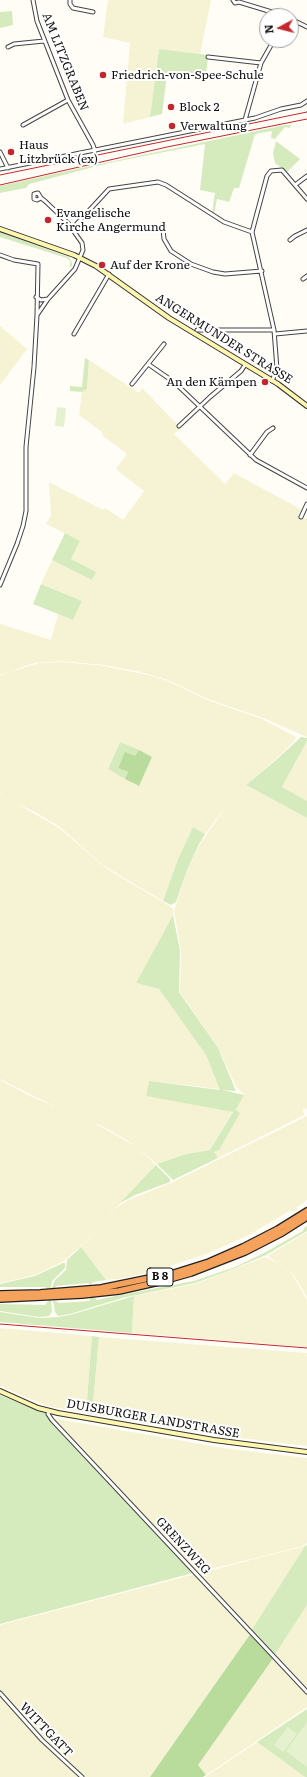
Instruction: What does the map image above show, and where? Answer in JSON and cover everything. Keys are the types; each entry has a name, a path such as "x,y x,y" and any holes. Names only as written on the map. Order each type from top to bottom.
{"highway":[{"name":"B 8","path":"0,1294 95,1289 142,1281 174,1273 209,1262 243,1247 278,1229 307,1211"},
{"name":"B 8","path":"0,1299 82,1295 119,1290 159,1282 204,1269 245,1252 282,1233 307,1217"}],"main road":[{"name":"ANGERMUNDER STRASSE","path":"0,229 80,257 109,274 169,318 272,381 307,406"},
{"name":"DUISBURGER LANDSTRASSE","path":"0,1391 49,1411 214,1440 307,1452"}],"street":[{"name":"AM LITZGRABEN","path":"33,0 37,21 68,100 95,151"},
{"path":"70,0 70,4 73,8 93,12"},
{"path":"233,0 236,3 239,1 260,8"},
{"path":"8,46 44,41"},
{"path":"245,120 261,63 269,48"},
{"path":"208,56 261,63"},
{"path":"23,125 68,100"},
{"path":"0,169 245,120 280,109 301,105 307,101"},
{"path":"1,154 8,168"},
{"path":"0,160 1,154"},
{"path":"272,381 277,369 274,332 262,271 252,232 267,176 275,169 282,170 307,199"},
{"path":"295,185 307,176"},
{"path":"72,229 108,190 158,182 166,185 224,222 252,232"},
{"path":"37,315 48,299 74,269 83,250 83,245 72,229 41,198"},
{"path":"163,229 164,239 171,251 191,264 213,272 225,274 262,271"},
{"path":"290,240 307,230"},
{"path":"0,260 1,255 14,260 38,264 34,367 26,447 26,511 17,544 0,585"},
{"path":"74,334 109,274"},
{"path":"303,279 307,276"},
{"path":"36,297 41,300 48,299"},
{"path":"198,330 274,332 307,331"},
{"path":"132,384 164,344"},
{"path":"148,364 174,382 250,455 262,464 307,488"},
{"path":"180,426 200,406 241,372 245,364"},
{"path":"250,455 267,432 273,428"},
{"path":"301,517 307,504"},
{"name":"GRENZWEG","path":"49,1411 48,1414 52,1420 307,1692"},
{"name":"WITTGATT","path":"0,1693 42,1740 82,1777"}],"shaded area":[{"path":"108,0 211,0 200,55 159,49 150,117 123,124 130,43 103,37"},
{"path":"0,326 27,349 0,385"},
{"path":"89,360 139,393 142,388 181,428 174,434 225,484 234,473 302,510 301,517 307,519 307,737 263,718 208,699 168,680 137,671 104,665 62,661 34,663 10,672 39,663 62,662 104,666 148,675 168,681 207,700 262,719 296,737 294,741 274,761 246,785 307,818 307,1109 304,1108 303,1110 304,1115 218,1158 213,1152 239,1113 236,1111 244,1094 237,1088 218,1048 180,992 181,951 174,911 187,870 198,847 229,802 205,834 193,827 178,859 163,901 104,866 60,827 16,803 59,828 107,869 173,908 173,915 136,983 159,989 206,1055 220,1089 149,1081 146,1096 233,1111 210,1150 186,1154 157,1164 136,1147 156,1165 83,1244 64,1261 35,1275 0,1283 0,1080 32,1097 56,1107 0,1079 0,794 2,795 0,793 0,676 8,672 0,675 0,624 51,640 58,614 73,620 82,601 41,584 52,560 92,580 95,572 71,559 80,541 46,524 51,515 49,482 103,510 105,508 123,520 144,491 116,469 127,454 103,436 102,432 79,415 82,392 87,389","holes":["120,742 152,757 138,786 108,769","91,1121 104,1127 135,1146"]},
{"path":"307,741 307,801 282,787"},
{"path":"307,1116 307,1200 293,1212 291,1210 249,1235 206,1254 155,1271 119,1279 106,1280 81,1247 113,1211 126,1201 173,1182"},
{"path":"307,1232 307,1297 293,1274 269,1257 269,1255"},
{"path":"265,1257 281,1265 292,1274 307,1300 307,1347 132,1333 134,1296 195,1284"},
{"path":"0,1328 92,1336 86,1413 47,1406 0,1386"},
{"path":"99,1337 307,1353 307,1446 215,1435 92,1414"},
{"path":"51,1418 229,1449 307,1458 307,1542 305,1545 272,1554 198,1572 195,1571"},
{"path":"305,1546 251,1631 199,1575 201,1573"},
{"path":"195,1574 251,1633 150,1777 84,1777 52,1750 0,1692 0,1625"},
{"path":"307,1605 307,1691 274,1656"},
{"path":"274,1657 307,1692 307,1707 206,1775 197,1765"},
{"path":"0,1694 41,1741 80,1777 0,1777"},
{"path":"257,1742 305,1777 205,1777"}],"green space":[{"path":"12,11 13,25 0,28 0,12"},
{"path":"159,49 208,55 206,76 201,78 167,74 162,114 150,117"},
{"path":"285,125 291,125 290,128 285,127 275,139 271,138 272,131 255,134 239,188 234,188 229,202 217,199 214,214 212,213 215,193 200,190 205,144 109,163 29,184 26,188 0,193 0,186"},
{"path":"276,141 300,159 287,172 275,163 273,153"},
{"path":"0,232 69,257 72,266 70,268 70,261 67,258 0,237"},
{"path":"85,358 89,360 87,389 82,392 70,391 70,386 82,387"},
{"path":"57,407 66,408 64,427 55,426"},
{"path":"65,533 80,541 71,559 96,572 92,580 52,560"},
{"path":"41,584 82,601 73,620 33,604"},
{"path":"301,737 307,738 307,741 282,787 307,801 307,818 246,785"},
{"path":"120,742 139,750 135,757 125,753 118,768 128,772 125,779 108,769"},
{"path":"139,750 152,757 139,786 125,779 128,772 118,768 125,752 135,756"},
{"path":"193,827 205,834 187,870 176,902 171,905 163,901 178,859"},
{"path":"173,915 180,951 179,992 218,1048 236,1091 222,1090 244,1095 236,1110 240,1113 219,1150 214,1152 218,1158 173,1180 157,1164 186,1154 210,1150 233,1112 146,1096 149,1081 220,1090 206,1055 159,989 136,983"},
{"path":"156,1165 170,1179 170,1182 135,1195 120,1203"},
{"path":"307,1226 307,1231 266,1255 195,1283 122,1298 70,1314 58,1316 55,1312 53,1300 59,1303 90,1301 90,1298 94,1297 97,1300 194,1281 235,1267 264,1253 303,1231"},
{"path":"81,1247 106,1280 93,1282 90,1285 88,1283 56,1286 55,1290 51,1290 55,1280 66,1270 67,1260"},
{"path":"65,1263 65,1268 52,1281 50,1290 47,1291 46,1287 0,1287 0,1284 35,1276"},
{"path":"134,1296 132,1333 0,1322 0,1312 39,1318 58,1317 70,1315"},
{"path":"51,1300 52,1312 49,1316 39,1317 0,1311 0,1304 45,1305"},
{"path":"92,1336 99,1337 92,1414 86,1413"},
{"path":"0,1395 47,1414 193,1573 0,1624"},
{"path":"307,1545 307,1605 274,1656 251,1631"},
{"path":"251,1633 274,1657 198,1765 206,1775 203,1777 150,1777"},
{"path":"307,1709 307,1777 305,1777 257,1742"},
{"path":"307,1722 307,1767 286,1751"},
{"path":"288,1727 297,1734 283,1752 274,1745"}],"tram line":[{"path":"0,1324 307,1348"}],"railway":[{"path":"0,175 307,112"},
{"path":"0,185 167,147 307,119"}],"place":[{"name":"Friedrich-von-Spee-Schule","path":"103,75"},
{"name":"Block 2","path":"171,107"},
{"name":"Verwaltung","path":"172,126"},
{"name":"Haus Litzbrück (ex)","path":"11,152"},
{"name":"Evangelische Kirche Angermund","path":"48,220"},
{"name":"Auf der Krone","path":"102,265"},
{"name":"An den Kämpen","path":"265,382"}]}
